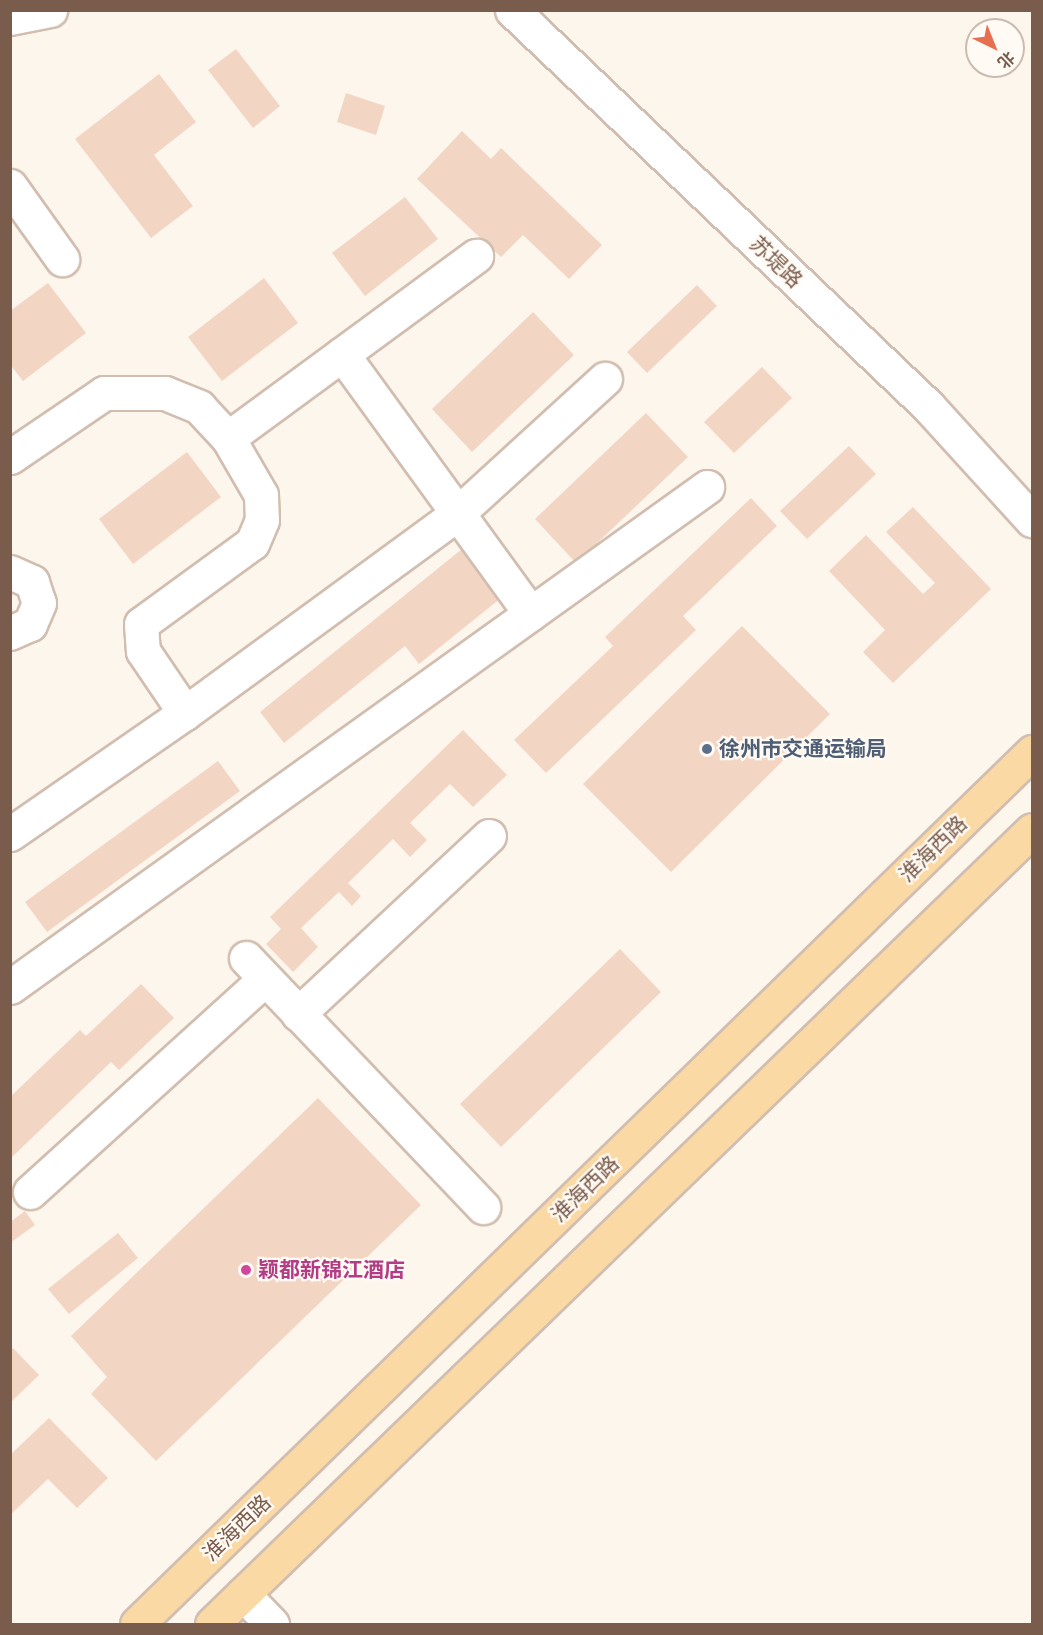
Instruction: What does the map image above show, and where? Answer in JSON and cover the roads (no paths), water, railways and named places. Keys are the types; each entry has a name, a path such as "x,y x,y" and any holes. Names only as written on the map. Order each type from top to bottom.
{"main road":[{"name":"淮海西路","path":"137,1624 1032,752"},
{"path":"212,1624 1032,830"}],"street":[{"path":"12,24 50,10"},
{"name":"苏堤路","path":"512,10 929,407 1032,520"},
{"path":"14,198 62,260"},
{"path":"228,438 476,256"},
{"path":"342,354 531,614"},
{"path":"10,834 185,713 458,513 605,379"},
{"path":"10,457 104,393 165,393 199,407 228,438 261,495 262,520 252,543 141,624 143,651 185,713"},
{"path":"10,987 707,487"},
{"path":"10,572 32,582 39,603 30,624 10,633"},
{"path":"298,1014 489,836"},
{"path":"30,1192 256,968 483,1207"},
{"path":"243,1594 272,1624"}],"place":[{"name":"徐州市交通运输局","path":"707,749"},
{"name":"颖都新锦江酒店","path":"246,1270"}]}
